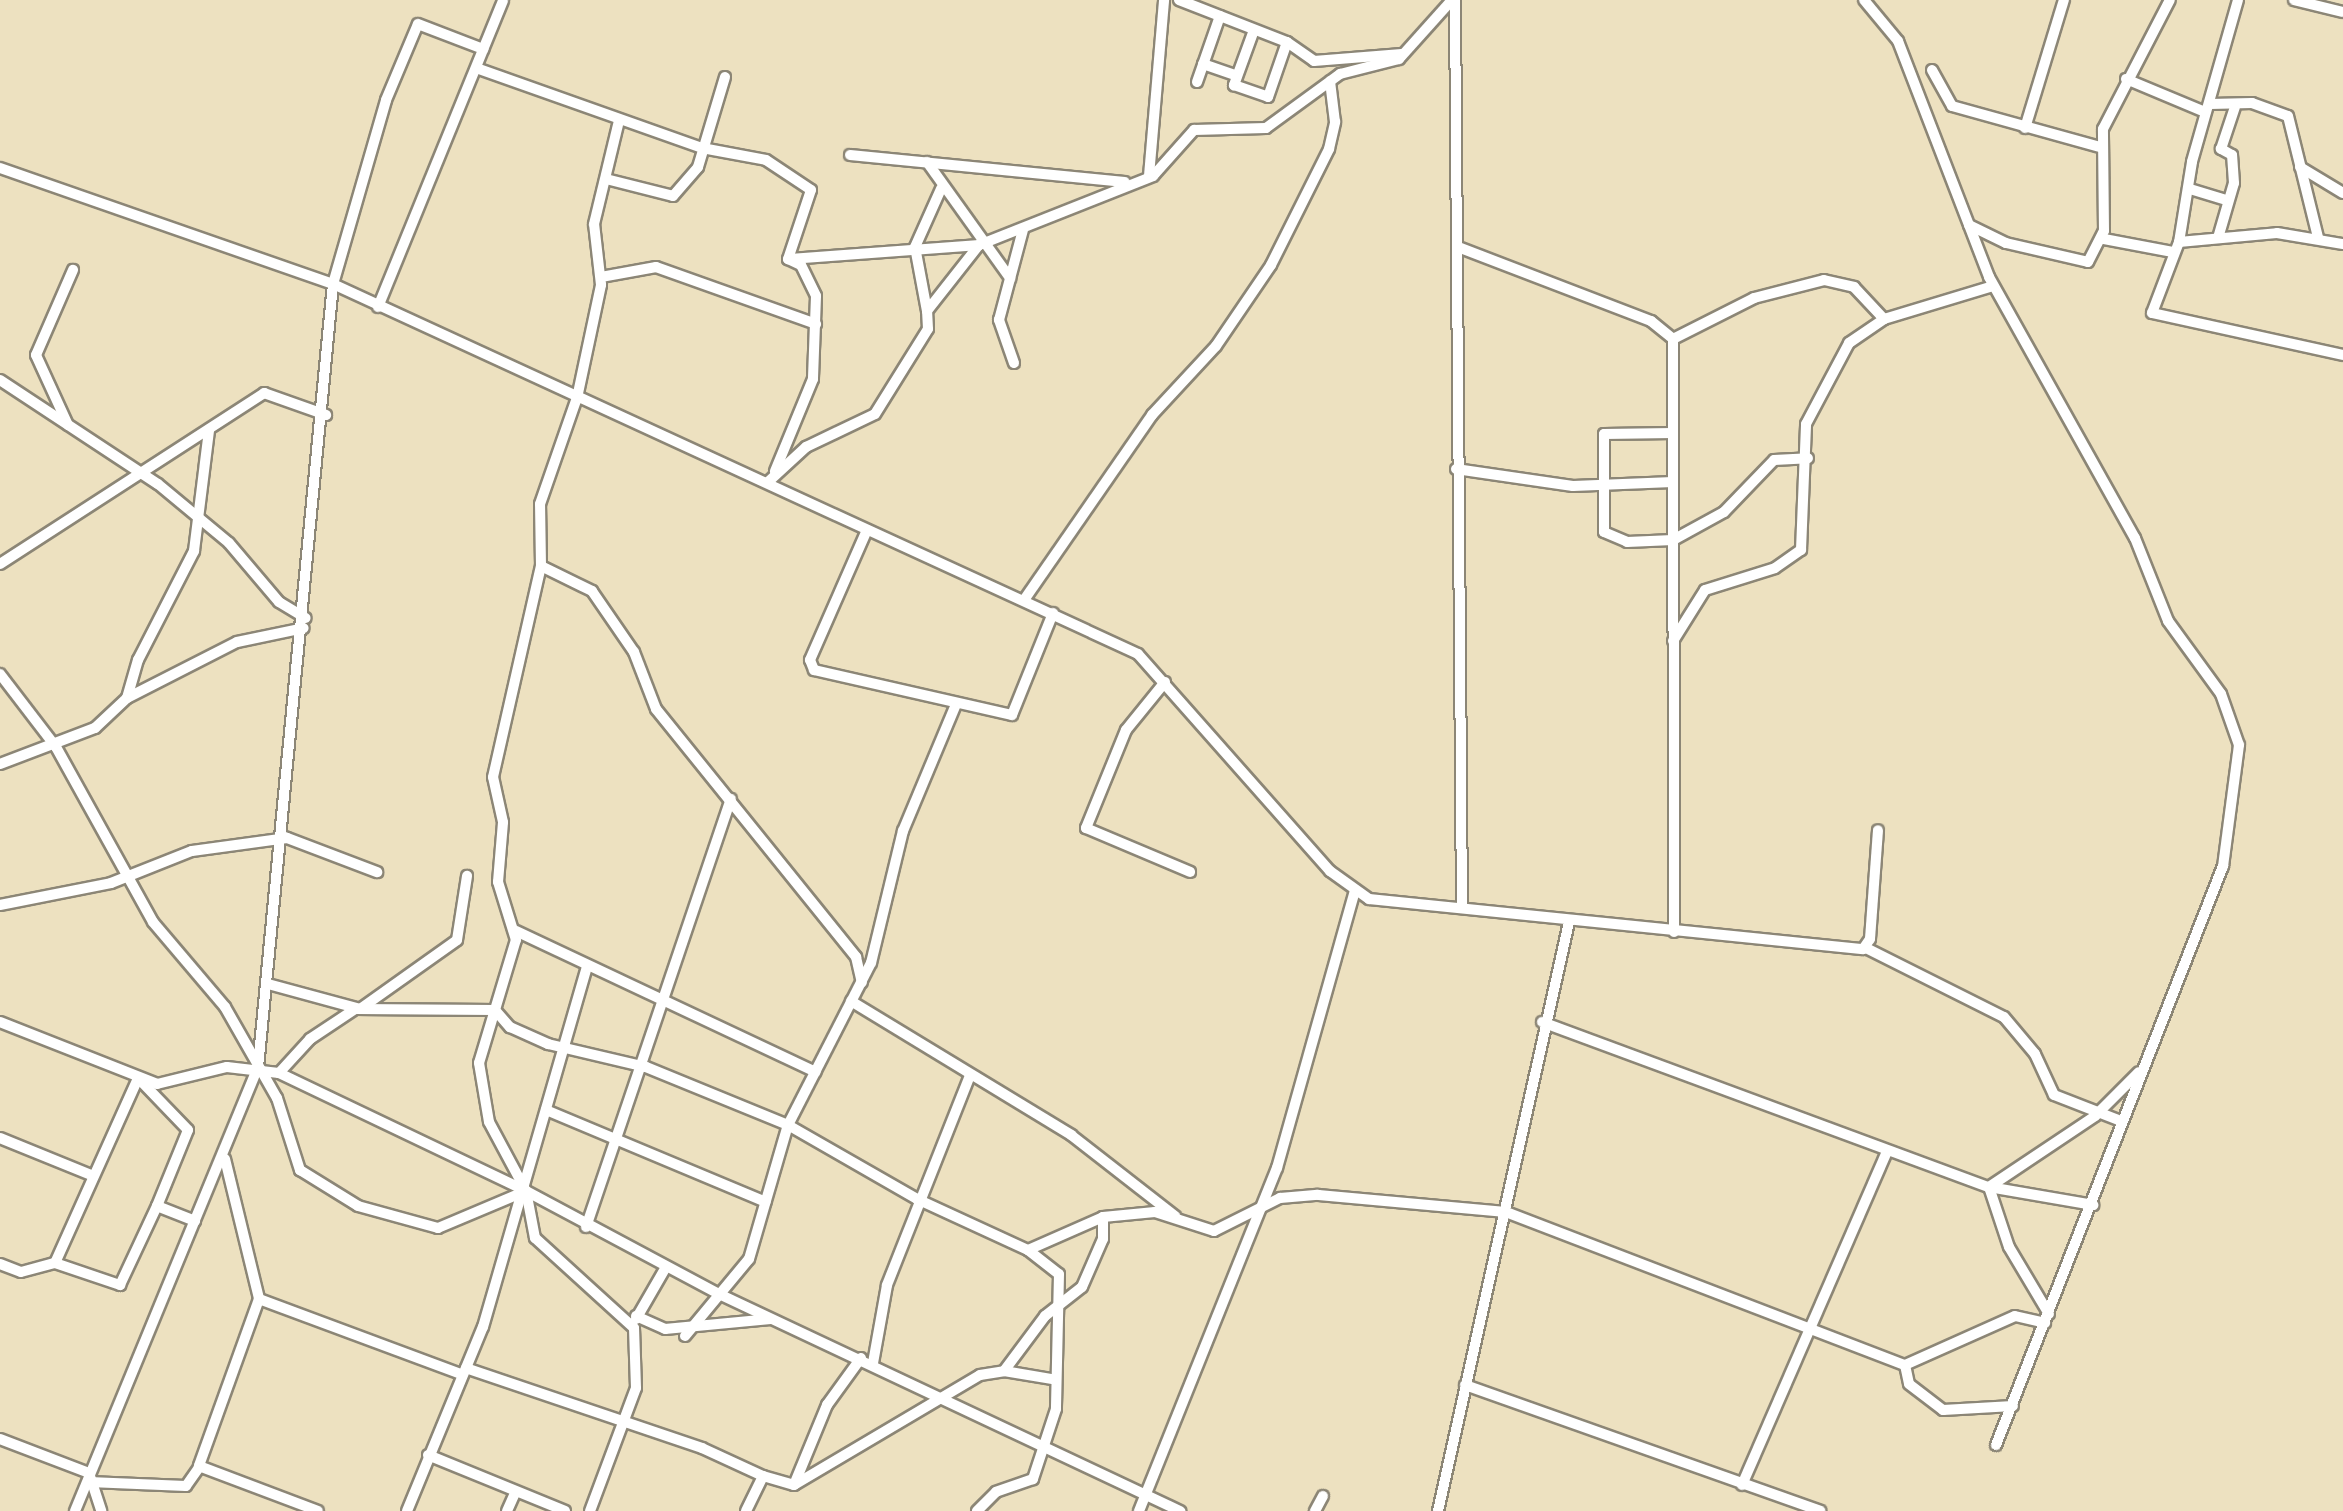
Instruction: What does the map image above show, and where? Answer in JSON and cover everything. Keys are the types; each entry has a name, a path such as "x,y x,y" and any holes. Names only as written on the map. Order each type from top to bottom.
{"street":[{"path":"378,307 479,69 483,49 503,0"},
{"path":"1149,176 1164,0"},
{"path":"1179,0 1287,42 1314,61 1404,54"},
{"path":"788,259 983,244 1023,230 1149,176 1194,130 1266,128 1330,81 1404,54 1454,0"},
{"path":"1454,0 1462,908"},
{"path":"1864,0 1898,41 1993,286 2135,538 2168,621 2221,694 2239,745 2223,866 2121,1121 2093,1205 1996,1445"},
{"path":"2025,128 2064,0"},
{"path":"1969,225 2006,243 2088,262 2104,239 2100,147 2126,79 2170,0"},
{"path":"2238,0 2208,108 2176,247 2152,313 2343,355"},
{"path":"2294,0 2343,12"},
{"path":"1197,82 1220,16"},
{"path":"75,1511 195,1221 225,1159 258,1067 326,415 333,284 386,100 418,24 483,49"},
{"path":"1254,30 1234,85 1268,97 1287,42"},
{"path":"1203,64 1237,76"},
{"path":"479,69 702,148 766,160 811,190 788,259"},
{"path":"1932,70 1952,106 2100,147"},
{"path":"606,179 673,196 698,167 725,77"},
{"path":"2126,79 2208,108 2252,103 2288,116 2318,237"},
{"path":"1024,600 1152,415 1216,346 1271,265 1329,149 1335,122 1330,81"},
{"path":"2218,238 2225,200 2234,183 2232,155 2221,149 2235,107"},
{"path":"619,121 594,224 601,277 577,398 540,504 541,566 493,777 503,822 498,882 516,931 479,1087 526,1191 535,1238 634,1328"},
{"path":"850,155 1131,182"},
{"path":"927,162 941,189 1010,278"},
{"path":"2299,165 2308,178 2343,193"},
{"path":"0,168 333,284 577,398 771,478 867,530 1053,613 1144,658 1355,891 1386,902 1569,922 1866,948 2004,1017 2035,1054 2054,1095 2095,1116 2121,1121"},
{"path":"771,478 806,447 875,414 928,329 915,247 941,189"},
{"path":"2190,189 2225,200"},
{"path":"1014,363 999,320 1023,230"},
{"path":"2104,239 2176,247 2218,238 2318,237 2343,244"},
{"path":"927,311 983,244"},
{"path":"1458,247 1651,321 1673,339"},
{"path":"771,478 813,379 816,296 801,265 788,259"},
{"path":"601,277 656,267 816,324"},
{"path":"68,425 36,355 73,270"},
{"path":"1673,339 1778,288 1824,280 1854,287 1884,319"},
{"path":"1673,641 1697,613 1705,590 1775,568 1801,550 1808,458 1806,424 1849,343 1884,319 1993,286"},
{"path":"1673,339 1674,932"},
{"path":"0,380 140,472 201,520 279,602 305,623"},
{"path":"0,564 264,393 326,415"},
{"path":"127,698 138,660 194,551 201,520 209,430"},
{"path":"1673,433 1604,434 1604,532 1627,542 1673,540 1724,512 1774,460 1808,458"},
{"path":"1456,469 1603,485 1673,482"},
{"path":"867,530 809,666 956,704 1012,715 1053,613"},
{"path":"541,566 592,591 634,652 656,709 856,957 862,982"},
{"path":"0,764 56,747 95,728 127,698 237,642 305,623"},
{"path":"0,674 56,747 153,922 225,1007 277,1098 300,1170 358,1206 438,1228 526,1191"},
{"path":"1165,682 1126,730 1086,828 1190,872"},
{"path":"685,1336 749,1259 788,1125 862,982 892,898 903,831 956,704"},
{"path":"586,1227 646,1067 731,799"},
{"path":"1866,948 1878,830"},
{"path":"0,905 129,877 192,851 284,837 377,872"},
{"path":"279,1073 310,1039 360,1009 457,940 467,876"},
{"path":"1139,1511 1258,1215 1355,891"},
{"path":"1438,1511 1506,1212 1542,1022 1569,922"},
{"path":"516,931 816,1072"},
{"path":"407,1511 464,1371 526,1191 587,967"},
{"path":"268,984 360,1009 495,1010 510,1027 564,1048 646,1067 788,1125 917,1199 1028,1250 1059,1274 1052,1379 1056,1409 1033,1479 996,1492 977,1511"},
{"path":"851,1001 1071,1135 1183,1222"},
{"path":"0,1022 157,1084 258,1067 279,1073 526,1191 586,1227 719,1294 944,1396 1043,1451 1145,1493 1180,1511"},
{"path":"1542,1022 1887,1152 1989,1187 2093,1205"},
{"path":"1989,1187 2095,1116 2143,1067"},
{"path":"873,1363 887,1285 917,1199 970,1075"},
{"path":"55,1263 91,1175 138,1078"},
{"path":"0,1264 21,1272 55,1263 120,1285 188,1130 138,1078"},
{"path":"546,1110 766,1202"},
{"path":"0,1138 91,1175"},
{"path":"1742,1485 1887,1152"},
{"path":"0,1439 89,1477 186,1486 200,1466 259,1299 225,1159"},
{"path":"1989,1187 2009,1247 2047,1318"},
{"path":"1028,1250 1103,1217 1143,1211 1214,1231 1258,1215 1290,1195 1506,1212 1810,1323 1905,1365 2015,1316 2047,1318"},
{"path":"157,1206 195,1221"},
{"path":"259,1299 623,1423 794,1485 944,1396 1004,1371 1089,1274 1103,1217"},
{"path":"590,1511 636,1388 636,1316 666,1267"},
{"path":"636,1316 665,1329 774,1319"},
{"path":"794,1485 827,1405 861,1358"},
{"path":"1905,1365 1909,1384 1943,1410 2013,1406"},
{"path":"1004,1371 1052,1379"},
{"path":"1465,1385 1820,1511"},
{"path":"428,1455 565,1511"},
{"path":"200,1466 318,1511"},
{"path":"746,1511 763,1476"},
{"path":"89,1477 101,1511"},
{"path":"507,1511 515,1493"},
{"path":"1315,1511 1323,1496"}]}
